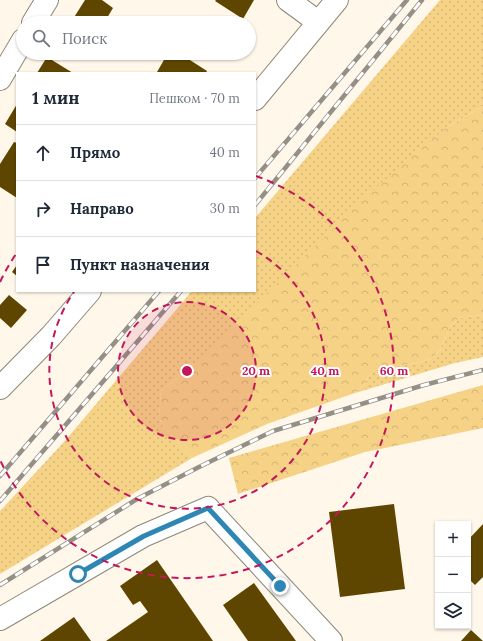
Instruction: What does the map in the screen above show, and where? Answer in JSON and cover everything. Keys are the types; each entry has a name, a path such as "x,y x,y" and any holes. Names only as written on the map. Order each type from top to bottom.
{"street":[{"path":"37,16 46,0"},
{"path":"288,0 318,22"},
{"path":"256,98 337,0"},
{"path":"0,79 16,52"},
{"path":"0,388 51,336 89,292"},
{"path":"0,619 144,536 208,508 331,641"}],"green space":[{"path":"440,0 483,0 483,106 444,129 188,370 160,391 160,419 169,434 192,458 0,574 0,511 63,443 191,292 256,292 256,217"},
{"path":"483,106 483,315 459,318 450,327 440,350 430,359 375,370 368,377 364,386 352,394 267,424 192,458 174,440 162,424 160,419 160,391 188,370 369,194 444,129"},
{"path":"483,315 483,357 455,363 352,394 364,386 368,377 375,370 430,359 440,350 450,327 459,318"},
{"path":"483,385 483,428 365,452 238,494 229,458"}],"building":[{"path":"85,0 102,0 113,8 108,16 75,16"},
{"path":"254,0 245,16 238,16 215,1"},
{"path":"45,60 52,60 71,72 38,72"},
{"path":"164,60 190,60 207,71 206,72 157,72"},
{"path":"16,106 16,131 5,124"},
{"path":"14,142 16,143 16,197 0,187 0,164"},
{"path":"16,266 16,275 12,272"},
{"path":"9,295 27,310 11,328 0,318 0,305"},
{"path":"394,504 405,589 340,597 329,512"},
{"path":"483,524 483,577 475,585 471,581 471,537"},
{"path":"157,560 213,641 106,641 148,612 140,601 133,605 120,586"},
{"path":"254,583 296,641 248,641 223,605"},
{"path":"74,617 91,641 40,641"},
{"path":"471,630 483,641 461,641"}],"railway":[{"path":"256,177 407,0"},
{"path":"256,204 422,0"},
{"path":"0,476 158,292"},
{"path":"0,501 180,292"},
{"path":"0,585 137,499 273,431 424,385 483,370"}],"route":[{"path":"78,574 144,536 208,508 280,586"}]}
